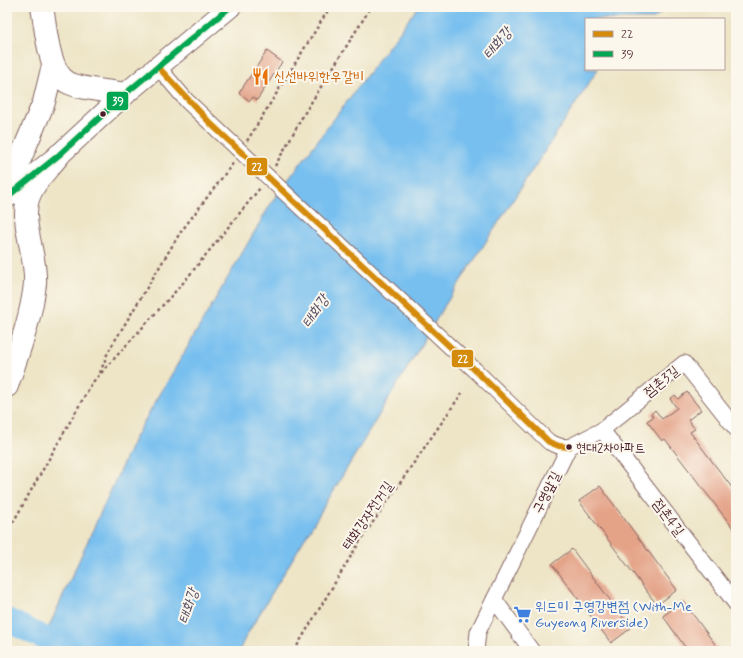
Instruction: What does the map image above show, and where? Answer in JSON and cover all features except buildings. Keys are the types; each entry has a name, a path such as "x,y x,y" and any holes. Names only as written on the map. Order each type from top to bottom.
{"main road":[{"path":"42,7 53,65 60,76 67,82 125,94"},
{"path":"7,197 59,155 125,94 230,7"},
{"path":"7,190 44,102 53,65"},
{"path":"7,386 27,324 35,284 34,255 29,237 27,202 37,183 59,155"},
{"path":"7,205 17,216 34,255"}],"street":[{"path":"158,67 188,101 239,152 475,370 549,442 559,446 569,447"},
{"name":"점촌3길","path":"569,447 602,430 684,363 736,429"},
{"name":"점촌4길","path":"602,430 736,604"},
{"name":"구영앞길","path":"476,651 478,632 569,447"},
{"path":"494,600 532,651"}],"path":[{"path":"98,376 108,352 180,233 239,152 330,7"},
{"path":"272,171 308,107 371,7"},
{"path":"7,533 92,383 183,284 264,183"},
{"name":"태화강자전거길","path":"294,651 360,541 462,393"}],"water":[{"name":"태화강","path":"418,7 668,7 654,18 585,18 585,70 597,70 445,305 245,638 239,651 38,651 134,439 273,200"}],"waterway":[{"path":"7,620 71,651"}],"transit line":[{"name":"39","path":"7,197 59,155 125,94 230,7"},
{"name":"22","path":"158,67 211,124 475,370 549,442 559,446 569,447"}],"place":[{"name":"신선바위한우갈비","path":"261,76"},
{"name":"현대2차아파트","path":"569,447"},
{"name":"위드미 구영강변점 (With-Me Guyeong Riverside)","path":"522,614"}]}
